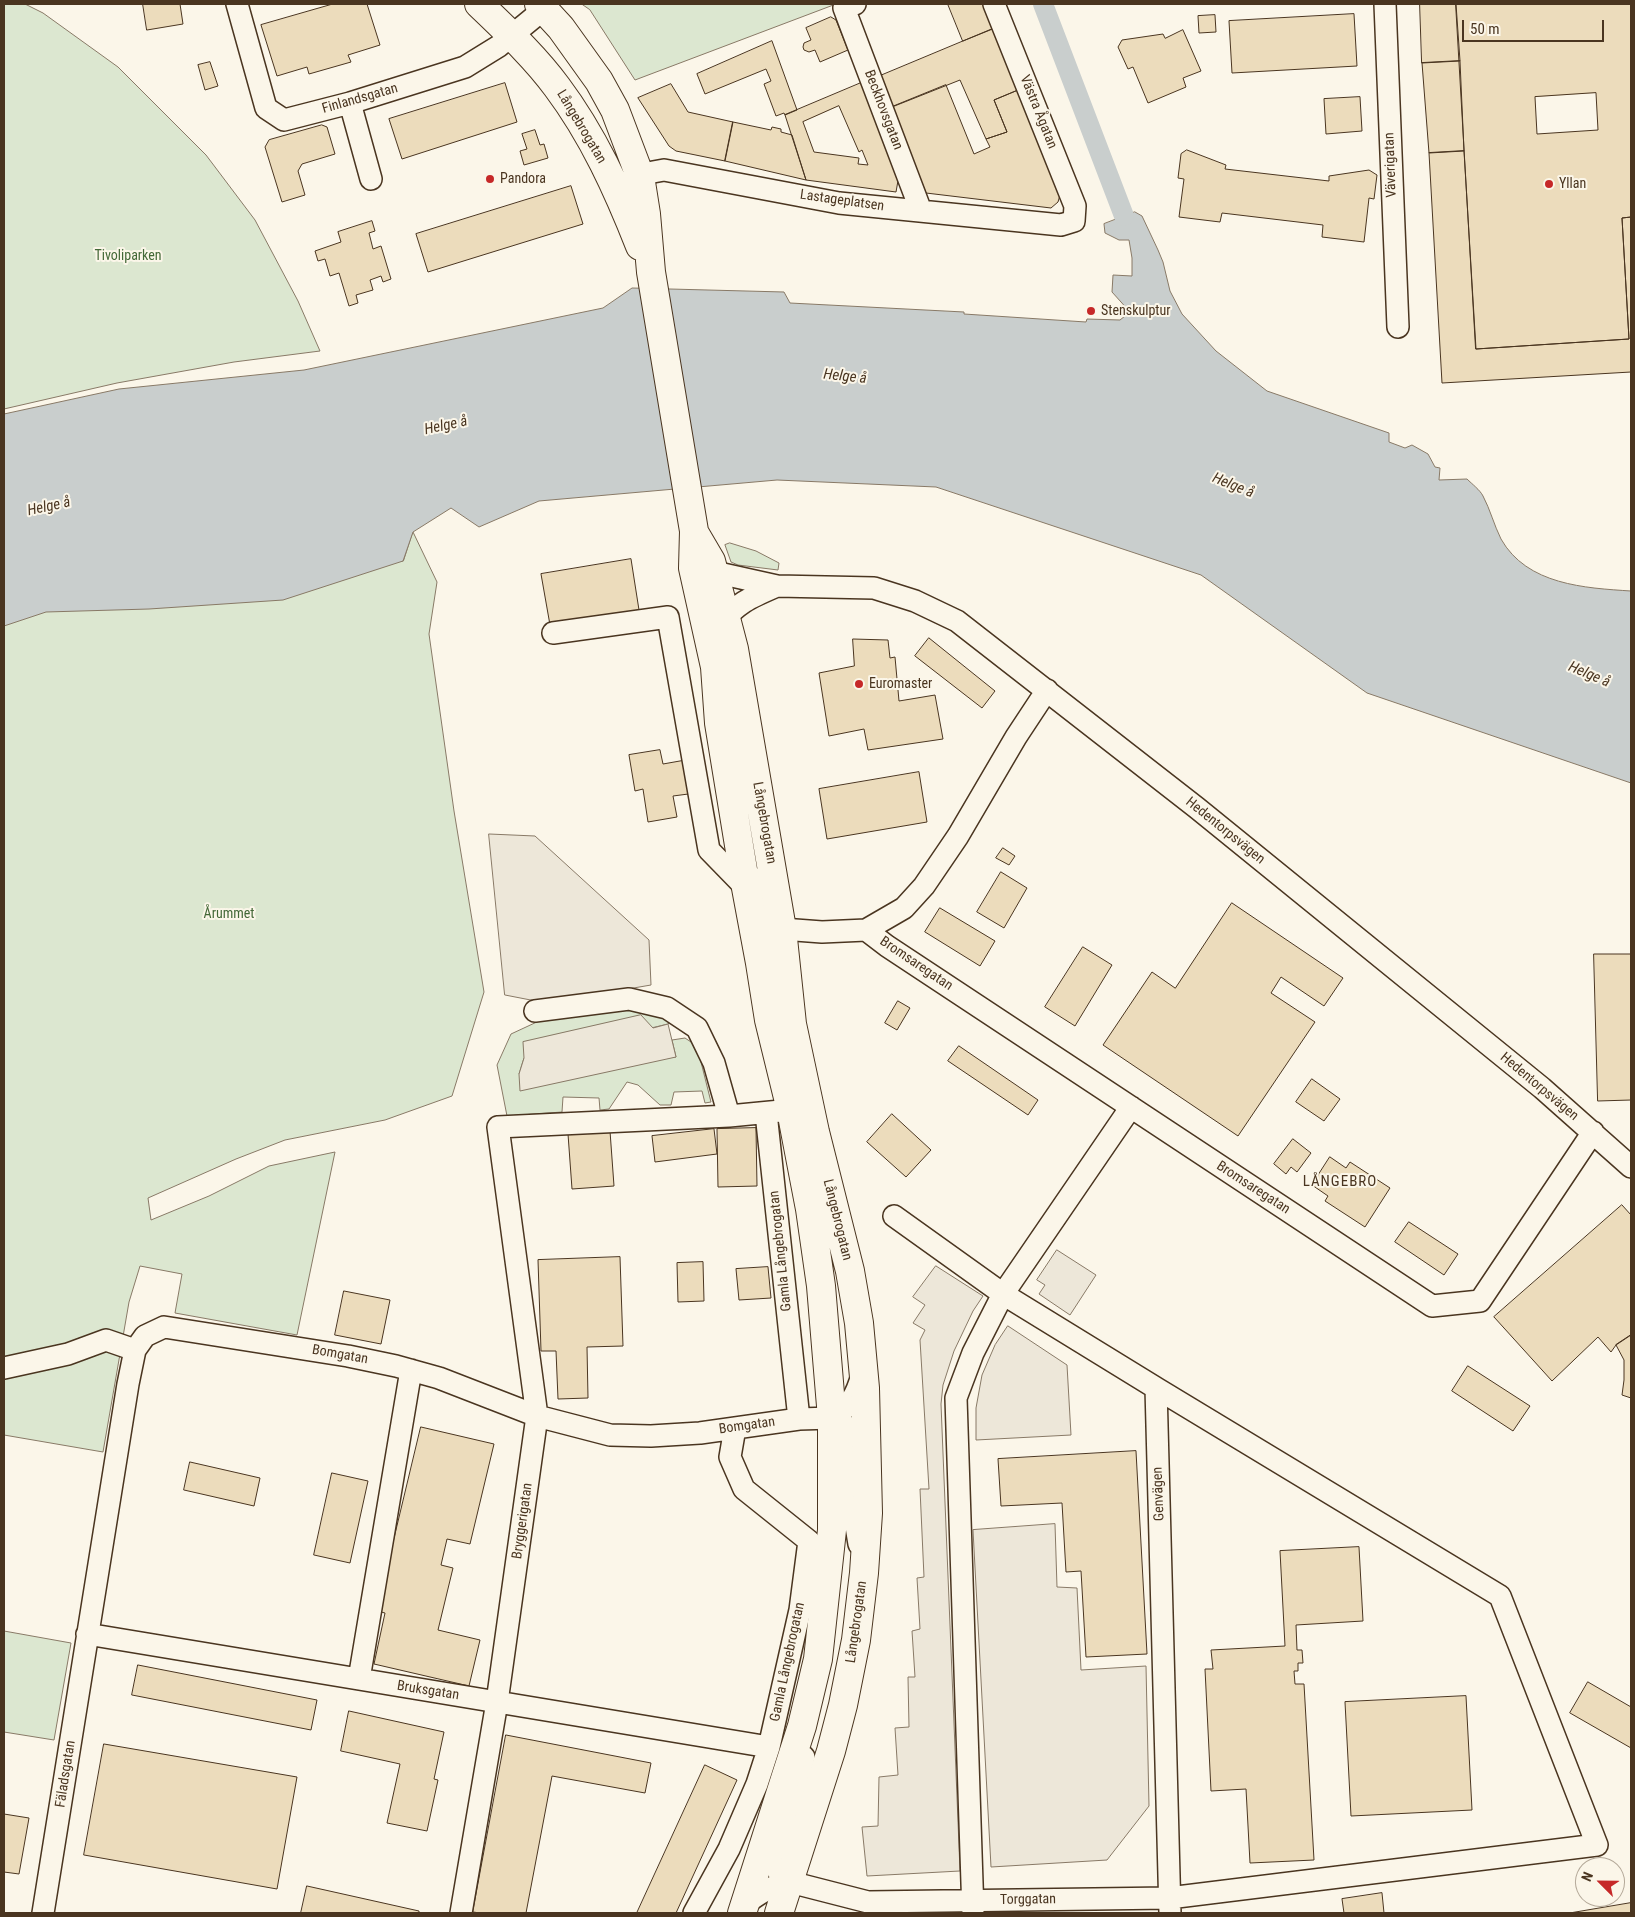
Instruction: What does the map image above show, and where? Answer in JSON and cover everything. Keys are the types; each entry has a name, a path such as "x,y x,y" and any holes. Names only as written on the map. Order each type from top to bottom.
{"main road":[{"name":"Långebrogatan","path":"479,4 556,85 576,114 623,203 652,277"},
{"name":"Långebrogatan","path":"541,6 561,28 599,81 615,110 640,176 652,277 692,524 693,568 717,627 734,649 782,929 792,1024 815,1132 850,1271 859,1324 863,1372 868,1513 864,1573 856,1640 843,1705 831,1751 779,1913"},
{"name":"Långebrogatan","path":"692,524 712,561 714,572 717,627 715,667 719,722 769,1020 778,1112 810,1209 821,1286 832,1418 832,1530 818,1659 802,1726 743,1909"}],"street":[{"name":"Finlandsgatan","path":"238,4 266,108 284,120 350,103 465,67 511,36 541,6"},
{"name":"Västra Ågatan","path":"994,4 1075,206 1074,221"},
{"name":"Väverigatan","path":"1385,4 1398,327"},
{"name":"Beckhovsgatan","path":"850,6 922,211"},
{"path":"350,103 371,179"},
{"name":"Lastageplatsen","path":"615,187 653,172 671,171 839,203 1061,225 1074,221"},
{"name":"Hedentorpsvägen","path":"714,572 777,586 874,588 915,601 957,621 1204,814 1542,1088 1631,1167"},
{"name":"Hedentorpsvägen","path":"717,627 731,610 750,597 777,586"},
{"path":"553,633 668,617 709,850 746,888"},
{"path":"715,667 743,798 763,906 769,919 782,929"},
{"name":"Bromsaregatan","path":"782,929 822,932 866,930 904,908 924,886 958,836 1047,690"},
{"path":"688,730 719,722"},
{"name":"Bromsaregatan","path":"866,930 887,946 1432,1306 1480,1301 1593,1132"},
{"path":"535,1011 629,999 667,1008 697,1028 714,1063 730,1116 778,1112"},
{"path":"972,1907 956,1398 973,1353 1003,1294 1131,1107"},
{"name":"Gamla Långebrogatan","path":"778,1112 799,1419"},
{"name":"Bryggerigatan","path":"461,1913 497,1702 537,1416 498,1127 730,1116"},
{"path":"894,1216 1003,1294 1156,1388"},
{"name":"Bomgatan","path":"135,1350 145,1336 164,1327 348,1356 439,1378 537,1416 610,1435 651,1436 735,1428 799,1419 832,1418"},
{"path":"4,1368 68,1354 106,1340 135,1350 87,1634"},
{"path":"360,1679 411,1370"},
{"path":"832,1418 840,1414 850,1403 863,1372"},
{"name":"Torggatan","path":"790,1882 868,1902 972,1907 1170,1906 1269,1886 1597,1845 1500,1596 1156,1388"},
{"name":"Genvägen","path":"1156,1388 1170,1906"},
{"path":"832,1418 843,1423 847,1431 851,1450 853,1508 864,1573"},
{"name":"Gamla Långebrogatan","path":"694,1913 729,1849 757,1784 769,1747 800,1610 809,1541 744,1489 730,1457 735,1428"},
{"name":"Bruksgatan","path":"87,1634 769,1747"},
{"name":"Fäladsgatan","path":"43,1913 87,1634"},
{"path":"790,1882 779,1873 774,1862 803,1767 808,1737 811,1690"},
{"path":"743,1909 759,1892 775,1885 790,1882"}],"green space":[{"name":"Tivoliparken","path":"4,4 25,4 43,13 118,67 206,155 255,220 298,301 320,351 234,362 117,383 4,409"},
{"path":"582,4 836,4 635,80 590,10"},
{"name":"Årummet","path":"413,532 437,582 429,634 454,811 484,992 452,1096 385,1120 285,1140 236,1159 148,1198 151,1220 209,1196 269,1166 335,1152 297,1335 175,1313 182,1274 140,1266 129,1302 103,1452 4,1435 4,583 403,561"},
{"path":"730,543 756,551 779,563 778,570 738,565 731,562 725,545"},
{"path":"628,1005 672,1020 668,1024 524,1058 519,1074 676,1057 672,1040 685,1038 697,1046 711,1102 705,1103 702,1091 674,1092 671,1105 660,1105 638,1085 627,1082 609,1109 600,1110 599,1098 563,1097 562,1112 507,1116 497,1065 511,1034 539,1021"},
{"path":"4,1631 71,1643 54,1740 4,1732"}],"shaded area":[{"path":"489,834 535,836 649,940 651,985 546,1003 505,995"},
{"path":"641,1015 653,1028 668,1024 676,1057 520,1091 519,1074 524,1058 523,1042"},
{"path":"1057,1250 1096,1275 1070,1315 1039,1294 1045,1285 1037,1280"},
{"path":"936,1266 983,1296 973,1311 954,1351 943,1385 941,1404 960,1871 867,1876 862,1827 878,1826 879,1777 898,1775 895,1728 909,1727 908,1677 915,1677 912,1631 920,1629 917,1578 924,1577 920,1489 929,1489 920,1340 925,1330 913,1323 925,1305 913,1297"},
{"path":"1008,1326 1067,1365 1071,1435 976,1440 976,1408 982,1375 995,1345"},
{"path":"1055,1524 1057,1587 1077,1588 1081,1670 1146,1666 1149,1806 1107,1860 991,1867 973,1530"}],"water":[{"name":"Helge å","path":"1135,212 1142,216 1158,250 1170,291 1182,314 1216,351 1267,391 1389,433 1389,442 1405,448 1412,445 1428,454 1435,467 1440,468 1439,480 1467,479 1482,494 1501,539 1512,554 1526,566 1541,575 1577,585 1631,591 1631,783 1367,693 1201,575 936,487 777,480 539,501 479,527 451,508 413,532 403,561 283,600 149,609 46,612 4,626 4,414 119,389 304,370 603,308 632,288 784,292 790,303 964,312 964,314 1086,322 1087,319 1120,320 1130,312 1112,292 1113,275 1132,276 1129,240 1119,240 1105,233 1104,224"}],"building":[{"path":"143,4 180,4 183,24 147,30"},
{"path":"333,4 367,4 380,45 348,55 351,62 309,74 307,67 277,76 261,25"},
{"path":"948,4 985,4 995,28 963,41"},
{"path":"1420,4 1456,4 1460,61 1422,63"},
{"name":"Yllan","path":"1456,4 1631,4 1631,217 1622,218 1629,339 1476,349","holes":["1596,93 1598,130 1537,134 1535,97"]},
{"path":"1354,14 1357,66 1232,73 1229,21"},
{"path":"1215,15 1216,32 1199,33 1198,16"},
{"path":"831,17 836,20 848,50 820,62 815,50 809,52 804,50 804,43 811,40 806,28"},
{"path":"995,28 1018,90 994,100 1007,132 986,139 960,80 892,107 880,76"},
{"path":"1183,30 1201,71 1183,78 1186,87 1148,103 1133,67 1128,69 1118,47 1122,40 1163,34 1165,38"},
{"path":"772,41 797,110 785,115 784,113 776,116 764,84 771,81 766,69 705,94 697,74"},
{"path":"1460,61 1464,151 1429,153 1422,63"},
{"path":"210,62 218,86 205,90 198,65"},
{"path":"505,83 517,122 402,159 389,119"},
{"path":"861,83 899,175 896,192 806,180 785,115","holes":["839,106 859,152 862,150 868,165 858,164 859,158 814,152 803,122"]},
{"path":"671,84 688,112 733,122 725,161 676,151 669,146 638,98"},
{"path":"946,85 974,154 990,147 986,139 1007,132 994,100 1018,90 1060,195 1058,202 1051,208 926,193 892,107"},
{"path":"1360,97 1362,131 1326,134 1324,99"},
{"path":"733,122 771,130 772,127 792,135 806,180 725,161"},
{"path":"322,125 327,127 335,154 302,164 298,171 305,195 282,202 265,147 269,140"},
{"path":"535,130 540,145 544,144 548,158 524,165 520,151 527,149 522,134"},
{"path":"1187,150 1226,165 1225,169 1329,181 1329,176 1369,170 1377,175 1374,199 1369,198 1364,242 1322,237 1323,225 1222,213 1220,222 1179,217 1184,179 1178,178 1181,154"},
{"path":"1464,151 1476,349 1629,339 1622,218 1631,217 1631,372 1442,383 1429,153"},
{"path":"571,186 583,224 428,272 416,234"},
{"path":"372,221 375,231 369,233 373,249 381,246 391,279 383,282 381,276 370,280 373,290 356,295 358,303 349,306 339,273 330,276 325,259 318,261 315,251 341,242 338,232"},
{"path":"631,559 639,610 550,625 541,574"},
{"path":"929,638 995,691 982,708 915,656"},
{"name":"Euromaster","path":"853,639 888,640 890,658 895,657 899,701 935,695 943,739 868,750 864,729 829,736 819,673 854,666"},
{"path":"660,750 663,764 691,759 696,793 673,796 677,817 648,822 643,789 635,791 629,755"},
{"path":"919,772 927,822 827,839 819,789"},
{"path":"1003,848 1015,856 1009,865 996,858"},
{"path":"1001,872 1027,888 1004,928 977,912"},
{"path":"1232,903 1343,978 1324,1006 1281,977 1271,993 1315,1022 1238,1136 1103,1045 1152,972 1175,988"},
{"path":"940,908 995,941 980,966 925,932"},
{"path":"1083,947 1112,965 1075,1026 1045,1007"},
{"path":"1594,954 1631,954 1631,1100 1598,1101"},
{"path":"898,1001 910,1008 897,1030 885,1023"},
{"path":"959,1046 1038,1100 1028,1115 948,1061"},
{"path":"1312,1079 1340,1099 1324,1121 1296,1102"},
{"path":"892,1114 931,1150 906,1177 867,1142"},
{"path":"756,1128 757,1186 718,1187 717,1129"},
{"path":"714,1129 717,1154 655,1162 652,1136"},
{"path":"610,1131 614,1186 572,1189 568,1134"},
{"path":"1293,1139 1311,1153 1297,1172 1291,1167 1286,1174 1274,1164"},
{"path":"1330,1157 1346,1168 1350,1162 1390,1188 1365,1227 1325,1201 1328,1196 1312,1185"},
{"path":"1622,1205 1631,1215 1631,1335 1616,1345 1611,1352 1598,1337 1552,1381 1494,1317"},
{"path":"1409,1222 1458,1254 1444,1275 1395,1242"},
{"path":"620,1257 623,1346 587,1347 588,1398 558,1399 556,1351 541,1351 538,1260"},
{"path":"703,1262 704,1301 678,1302 677,1263"},
{"path":"768,1267 771,1298 739,1300 736,1269"},
{"path":"344,1291 390,1300 381,1344 335,1335"},
{"path":"1631,1335 1631,1398 1622,1395 1624,1360 1616,1345"},
{"path":"1468,1366 1530,1406 1513,1431 1452,1391"},
{"path":"421,1427 494,1444 470,1544 447,1539 441,1565 453,1568 438,1630 480,1640 469,1686 374,1664 385,1613 377,1611"},
{"path":"1136,1451 1147,1654 1086,1657 1081,1571 1066,1572 1062,1503 1001,1506 998,1459"},
{"path":"190,1462 260,1478 254,1506 184,1490"},
{"path":"332,1473 368,1481 350,1563 314,1555"},
{"path":"1359,1547 1363,1621 1296,1625 1297,1650 1302,1650 1303,1663 1298,1663 1298,1671 1294,1671 1295,1684 1304,1684 1314,1860 1250,1863 1246,1789 1211,1791 1205,1669 1213,1669 1211,1650 1285,1646 1280,1551"},
{"path":"138,1665 317,1700 311,1730 132,1695"},
{"path":"1588,1682 1631,1707 1631,1748 1570,1713"},
{"path":"1466,1696 1472,1810 1351,1816 1345,1702"},
{"path":"349,1711 444,1732 434,1779 438,1780 427,1831 387,1823 400,1764 341,1751"},
{"path":"506,1735 651,1763 645,1793 552,1776 526,1913 473,1912"},
{"path":"104,1744 297,1777 277,1889 84,1855"},
{"path":"705,1765 737,1780 676,1913 637,1913"},
{"path":"4,1814 29,1818 19,1874 4,1872"},
{"path":"307,1886 419,1911 419,1913 301,1913"},
{"path":"1382,1893 1384,1913 1344,1913 1342,1899"},
{"path":"1631,1903 1631,1913 1570,1913 1607,1907 1625,1907 1625,1904"}],"waterway":[{"path":"1043,4 1124,216"}],"place":[{"name":"Pandora","path":"490,179"},
{"name":"Yllan","path":"1549,184"},
{"name":"Stenskulptur","path":"1091,311"},
{"name":"Euromaster","path":"859,684"}],"district":[{"name":"LÅNGEBRO","path":"1340,1182"}]}
